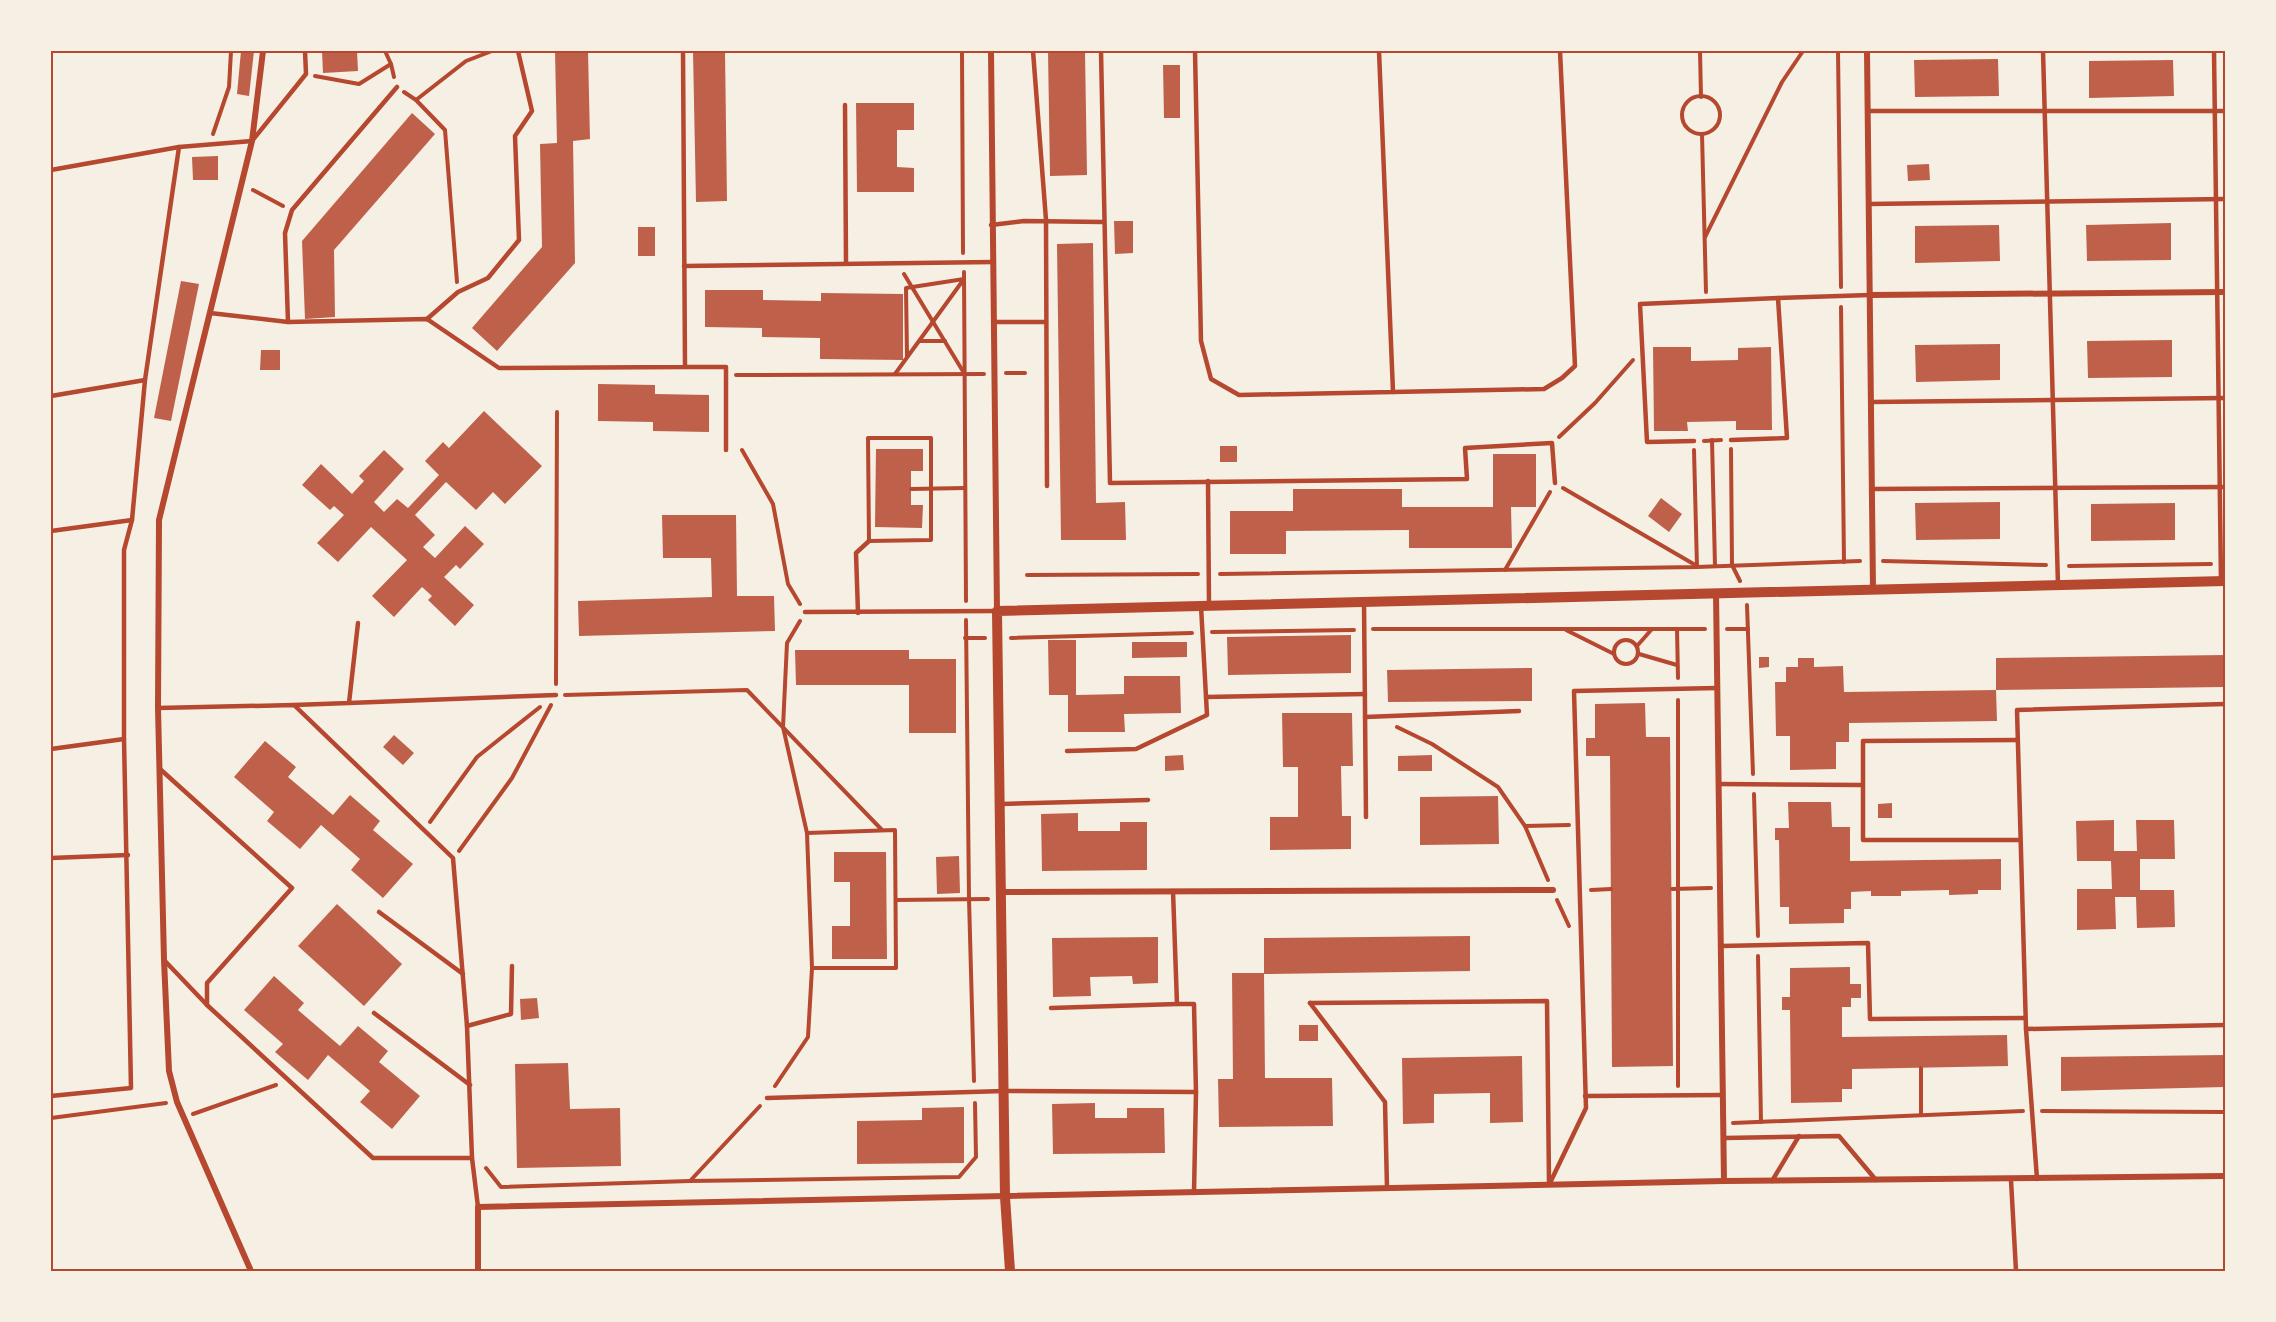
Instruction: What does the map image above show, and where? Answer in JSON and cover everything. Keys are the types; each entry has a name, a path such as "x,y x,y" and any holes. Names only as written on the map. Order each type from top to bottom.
{"street":[{"path":"251,1271 177,1102 169,1071 158,708 159,520 252,141 263,51"},
{"path":"991,51 1005,1197 1010,1271"},
{"path":"1867,51 1873,590"},
{"path":"1870,295 2225,292"},
{"path":"997,611 2223,581"},
{"path":"1716,593 1725,1181"},
{"path":"1001,896 1173,891 1553,890"},
{"path":"478,1271 478,1207 1725,1181 2011,1180 2225,1176"}],"lane":[{"path":"51,170 179,147 252,141 306,74 305,51"},
{"path":"427,319 458,292 488,278 519,240 515,136 532,111 518,51"},
{"path":"683,51 685,368"},
{"path":"1033,51 1046,220 1047,486"},
{"path":"1101,51 1110,483 1467,479 1465,448 1552,443 1555,483"},
{"path":"1195,51 1201,341 1212,379 1239,395 1544,390 1575,366 1560,51"},
{"path":"1379,51 1393,392"},
{"path":"2043,51 2058,585"},
{"path":"2214,51 2217,292 2222,398 2221,564 2223,581"},
{"path":"288,322 285,233 292,210 397,87"},
{"path":"845,105 846,263"},
{"path":"1868,111 2225,111"},
{"path":"51,1096 131,1088 124,739 124,550 132,520 145,380 179,147"},
{"path":"1869,204 2225,199"},
{"path":"992,225 1046,220 1103,222"},
{"path":"684,266 993,262"},
{"path":"1694,441 1647,442 1640,304 1870,295"},
{"path":"1731,440 1787,438 1778,298"},
{"path":"210,313 288,322 427,319 499,368 726,367 726,450"},
{"path":"994,322 1046,322"},
{"path":"51,396 145,380"},
{"path":"1871,402 2222,398"},
{"path":"1067,751 1136,749 1207,715 1205,606 1208,574 1208,481"},
{"path":"1872,489 2222,487"},
{"path":"51,531 132,520"},
{"path":"858,613 856,553 869,541"},
{"path":"1364,602 1366,817"},
{"path":"805,612 997,611"},
{"path":"350,703 358,623"},
{"path":"1549,1185 1586,1108 1574,691 1717,688"},
{"path":"1206,697 1365,694"},
{"path":"158,708 556,695"},
{"path":"2037,1179 2025,1018 2017,710 2225,704"},
{"path":"294,705 453,858 467,1026 472,1158 478,1207"},
{"path":"1365,717 1519,711"},
{"path":"51,749 124,739"},
{"path":"2017,740 1863,741 1863,840 2019,840"},
{"path":"160,769 292,888 207,983 207,1005"},
{"path":"1719,784 1863,785"},
{"path":"1000,804 1148,800"},
{"path":"51,858 128,855"},
{"path":"1173,891 1177,1004"},
{"path":"379,912 463,974"},
{"path":"1721,946 1868,943 1870,1020 2025,1018"},
{"path":"164,960 207,1005 374,1158 472,1158"},
{"path":"467,1026 511,1014 512,966"},
{"path":"1387,1188 1385,1102 1310,1003 1547,1001 1549,1185"},
{"path":"1051,1008 1194,1004 1196,1092 1194,1193"},
{"path":"374,1013 470,1085"},
{"path":"2026,1029 2225,1025"},
{"path":"768,1098 1004,1091 1196,1092"},
{"path":"1586,1096 1723,1095"},
{"path":"1772,1181 1799,1136"},
{"path":"1724,1138 1839,1136 1876,1180"},
{"path":"2011,1180 2016,1271"}],"path":[{"path":"210,143 229,87 231,51"},
{"path":"385,51 392,63 397,87 416,100 445,130 458,292"},
{"path":"416,100 466,61 492,51"},
{"path":"482,1163 501,1187 690,1181 959,1177 976,1157 965,638 962,51"},
{"path":"1700,51 1701,97"},
{"path":"1705,237 1782,82 1803,51"},
{"path":"306,74 359,84 392,63"},
{"path":"1706,96 1718,106 1720,121 1710,133 1702,134 1695,134 1683,125 1682,110 1691,98 1706,96"},
{"path":"1702,134 1706,301"},
{"path":"241,185 292,210"},
{"path":"897,263 965,374"},
{"path":"907,357 906,288 964,279"},
{"path":"895,374 964,279"},
{"path":"919,341 945,341"},
{"path":"1552,443 1595,403 1642,348"},
{"path":"726,375 1025,373"},
{"path":"453,858 512,778 556,695 557,412"},
{"path":"868,438 931,438 932,540 869,541 868,438"},
{"path":"1712,440 1714,566"},
{"path":"1697,567 1694,441 1731,440 1732,566 1746,593 1754,784 1761,1122"},
{"path":"690,1181 768,1098 808,1037 812,968 807,833 783,727 787,643 805,612 789,584 773,504 742,450"},
{"path":"1505,570 1555,483 1697,567"},
{"path":"911,489 965,489"},
{"path":"1027,574 1505,570 1873,561 2057,566 2221,564"},
{"path":"1565,629 1614,654 1620,663 1632,664 1639,654 1637,646 1630,640 1626,640 1618,643 1614,654"},
{"path":"1626,629 1626,640"},
{"path":"1637,646 1652,629"},
{"path":"1677,629 1678,1095"},
{"path":"1639,654 1677,665"},
{"path":"424,830 477,757 556,695 747,690 882,830"},
{"path":"1375,717 1432,744 1498,787 1525,826 1581,953"},
{"path":"1525,826 1562,825"},
{"path":"807,833 895,830 896,968 812,968"},
{"path":"1672,888 1720,888"},
{"path":"897,900 1001,896"},
{"path":"1921,1068 1921,1116"},
{"path":"184,1117 289,1080"},
{"path":"51,1118 177,1102"},
{"path":"1724,1124 2032,1111 2225,1112"}],"building":[{"path":"241,51 254,51 249,96 237,94"},
{"path":"322,51 357,51 358,71 323,73"},
{"path":"555,51 588,51 590,139 573,141 575,263 497,351 472,328 542,247 540,144 557,143"},
{"path":"693,51 725,51 727,201 696,202"},
{"path":"1048,51 1085,51 1087,175 1050,176"},
{"path":"1998,59 1999,96 1915,97 1914,60"},
{"path":"2173,60 2174,96 2089,98 2089,61"},
{"path":"1163,65 1180,65 1180,118 1164,118"},
{"path":"856,103 914,103 914,130 897,130 897,167 914,168 914,192 857,192"},
{"path":"412,113 435,134 334,250 335,317 305,319 302,241"},
{"path":"218,156 218,180 193,180 192,157"},
{"path":"1929,164 1930,180 1908,181 1907,165"},
{"path":"1114,221 1133,221 1133,253 1115,254"},
{"path":"2171,223 2171,260 2087,261 2086,225"},
{"path":"1999,225 2000,261 1915,263 1915,226"},
{"path":"638,227 655,227 655,256 638,256"},
{"path":"1093,243 1096,503 1125,502 1126,540 1061,540 1057,244"},
{"path":"181,281 199,284 171,421 154,418"},
{"path":"705,290 763,290 763,300 821,301 821,293 903,294 903,360 820,359 820,338 762,337 762,328 705,327"},
{"path":"2172,340 2172,377 2088,378 2087,341"},
{"path":"2000,344 2000,380 1916,382 1915,345"},
{"path":"1653,347 1691,347 1691,361 1738,360 1738,348 1771,347 1772,430 1736,430 1736,421 1687,422 1688,431 1654,431"},
{"path":"261,350 280,350 280,370 260,370"},
{"path":"598,384 655,385 655,394 709,395 709,432 653,431 653,422 598,421"},
{"path":"484,411 542,466 505,504 493,492 476,510 446,482 415,515 435,535 423,547 435,558 465,526 484,544 460,569 456,565 444,577 474,605 455,626 428,600 432,596 422,587 394,617 372,596 407,560 371,527 338,562 317,543 344,515 334,506 330,510 302,485 321,464 352,494 364,481 359,476 384,450 404,469 374,502 384,512 397,499 408,508 439,475 425,461 443,442 449,448"},
{"path":"1220,446 1237,446 1237,462 1220,462"},
{"path":"876,449 923,449 923,471 911,471 911,505 923,505 922,528 875,527"},
{"path":"1493,454 1536,454 1536,507 1511,507 1512,548 1409,548 1409,530 1286,531 1286,554 1230,554 1230,511 1293,511 1293,489 1402,489 1402,507 1493,507"},
{"path":"1661,498 1682,514 1669,532 1648,516"},
{"path":"2000,502 2000,539 1916,540 1915,503"},
{"path":"2175,503 2175,540 2091,541 2091,504"},
{"path":"662,515 736,515 737,596 774,596 775,631 579,636 578,601 712,597 711,558 663,558"},
{"path":"1351,635 1351,673 1228,675 1227,637"},
{"path":"1048,640 1076,640 1076,695 1124,694 1124,676 1180,676 1181,713 1124,714 1125,732 1068,732 1068,695 1049,695"},
{"path":"1132,642 1187,642 1187,657 1132,658"},
{"path":"795,650 909,650 909,659 956,659 956,733 909,733 909,685 796,685"},
{"path":"2225,655 2225,687 1996,690 1996,658"},
{"path":"1759,657 1769,657 1769,667 1759,668"},
{"path":"1798,658 1814,658 1814,667 1843,666 1844,692 1996,690 1997,721 1849,723 1849,742 1836,742 1836,769 1790,770 1790,736 1776,736 1775,682 1786,682 1786,667 1798,667"},
{"path":"1532,668 1532,701 1388,702 1387,670"},
{"path":"1645,703 1646,737 1670,737 1673,1066 1612,1067 1610,756 1586,756 1586,738 1595,738 1595,704"},
{"path":"1282,713 1352,713 1353,766 1341,766 1342,816 1351,816 1351,849 1270,850 1270,817 1298,817 1298,767 1283,767"},
{"path":"394,735 414,753 403,765 383,747"},
{"path":"265,741 296,767 288,777 333,815 350,795 380,821 373,830 413,864 383,898 351,870 360,859 321,825 300,849 267,821 274,812 234,777"},
{"path":"1183,755 1184,770 1165,771 1165,756"},
{"path":"1432,755 1432,771 1398,771 1398,756"},
{"path":"1498,796 1499,844 1420,845 1420,797"},
{"path":"1788,802 1831,802 1832,827 1850,827 1850,861 2001,859 2001,890 1978,890 1978,894 1949,895 1949,890 1901,891 1901,896 1871,896 1871,891 1851,892 1851,909 1844,909 1844,923 1789,924 1789,907 1780,907 1779,840 1775,840 1775,828 1789,828"},
{"path":"1892,803 1892,818 1878,818 1878,804"},
{"path":"1078,813 1078,831 1120,831 1120,822 1147,822 1147,870 1042,871 1041,814"},
{"path":"2114,820 2114,851 2137,851 2136,820 2174,820 2175,859 2140,859 2140,890 2174,890 2175,927 2137,928 2136,897 2115,897 2116,929 2077,930 2077,889 2112,889 2111,861 2077,861 2076,821"},
{"path":"834,852 886,852 887,959 832,959 832,926 850,926 850,882 834,882"},
{"path":"959,856 960,893 937,894 936,857"},
{"path":"337,904 402,964 364,1006 298,946"},
{"path":"1470,936 1470,971 1264,974 1265,1078 1332,1078 1333,1126 1219,1127 1218,1079 1233,1079 1232,973 1264,973 1264,938"},
{"path":"1158,937 1158,983 1133,984 1132,976 1090,977 1091,996 1053,997 1052,938"},
{"path":"1850,967 1850,984 1861,984 1861,998 1851,998 1851,1007 1842,1007 1842,1037 2007,1035 2008,1066 1852,1069 1852,1089 1842,1089 1842,1102 1791,1103 1790,1010 1782,1010 1782,997 1790,997 1790,968"},
{"path":"274,976 304,1003 298,1010 340,1046 358,1026 388,1051 379,1062 420,1096 392,1129 360,1102 370,1091 328,1055 308,1080 275,1052 283,1044 244,1010"},
{"path":"537,998 539,1018 521,1020 520,999"},
{"path":"1299,1025 1318,1025 1318,1041 1299,1041"},
{"path":"2225,1055 2225,1087 2061,1091 2061,1057"},
{"path":"1522,1056 1523,1122 1490,1123 1490,1093 1434,1094 1434,1123 1403,1124 1402,1058"},
{"path":"568,1063 570,1109 620,1108 621,1166 517,1168 515,1064"},
{"path":"1095,1103 1095,1118 1127,1118 1127,1108 1164,1108 1165,1153 1053,1154 1052,1104"},
{"path":"964,1107 964,1163 857,1164 857,1121 922,1120 922,1108"}]}
